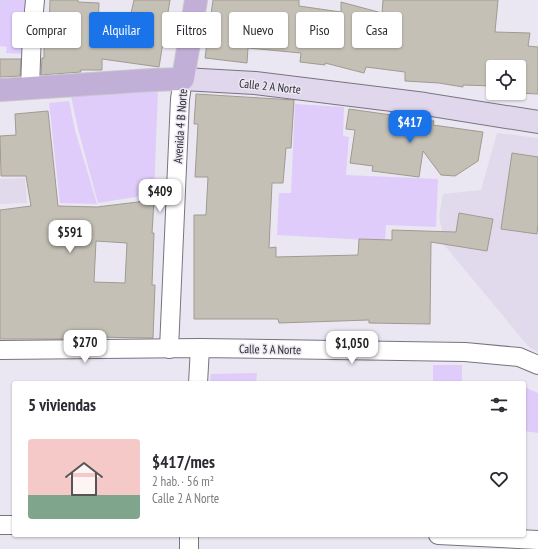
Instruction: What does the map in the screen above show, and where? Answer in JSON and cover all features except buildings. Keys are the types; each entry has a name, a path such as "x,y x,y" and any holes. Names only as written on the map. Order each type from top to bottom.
{"main road":[{"name":"Avenida 4 B Norte","path":"183,79 196,0"},
{"name":"Calle 2 A Norte","path":"0,90 183,79 254,83 425,104 538,122"}],"street":[{"path":"30,88 35,0"},
{"name":"Avenida 4 B Norte","path":"169,349 180,107 183,79"},
{"path":"198,381 200,348"},
{"name":"Calle 3 A Norte","path":"0,350 200,348 465,352 519,357 538,365"},
{"path":"0,525 12,525"},
{"path":"189,537 189,549"},
{"path":"478,537 538,540"}],"shaded area":[{"path":"0,0 27,0 26,12 12,12 12,48 24,48 24,54 6,53 7,47 0,46"},
{"path":"158,89 154,194 98,203 78,129 71,96"},
{"path":"69,101 75,130 97,204 60,203 49,103"},
{"path":"295,104 344,107 343,136 349,137 346,175 438,179 436,227 386,225 385,241 277,235 279,193 291,193"},
{"path":"497,133 538,138 538,352 529,347 445,246 439,216 443,194 481,190"},
{"path":"25,178 27,203 0,204 0,179"},
{"path":"433,365 462,365 462,381 433,381"},
{"path":"257,373 256,381 210,381 211,374"},
{"path":"526,388 538,393 538,433 526,431"}]}
